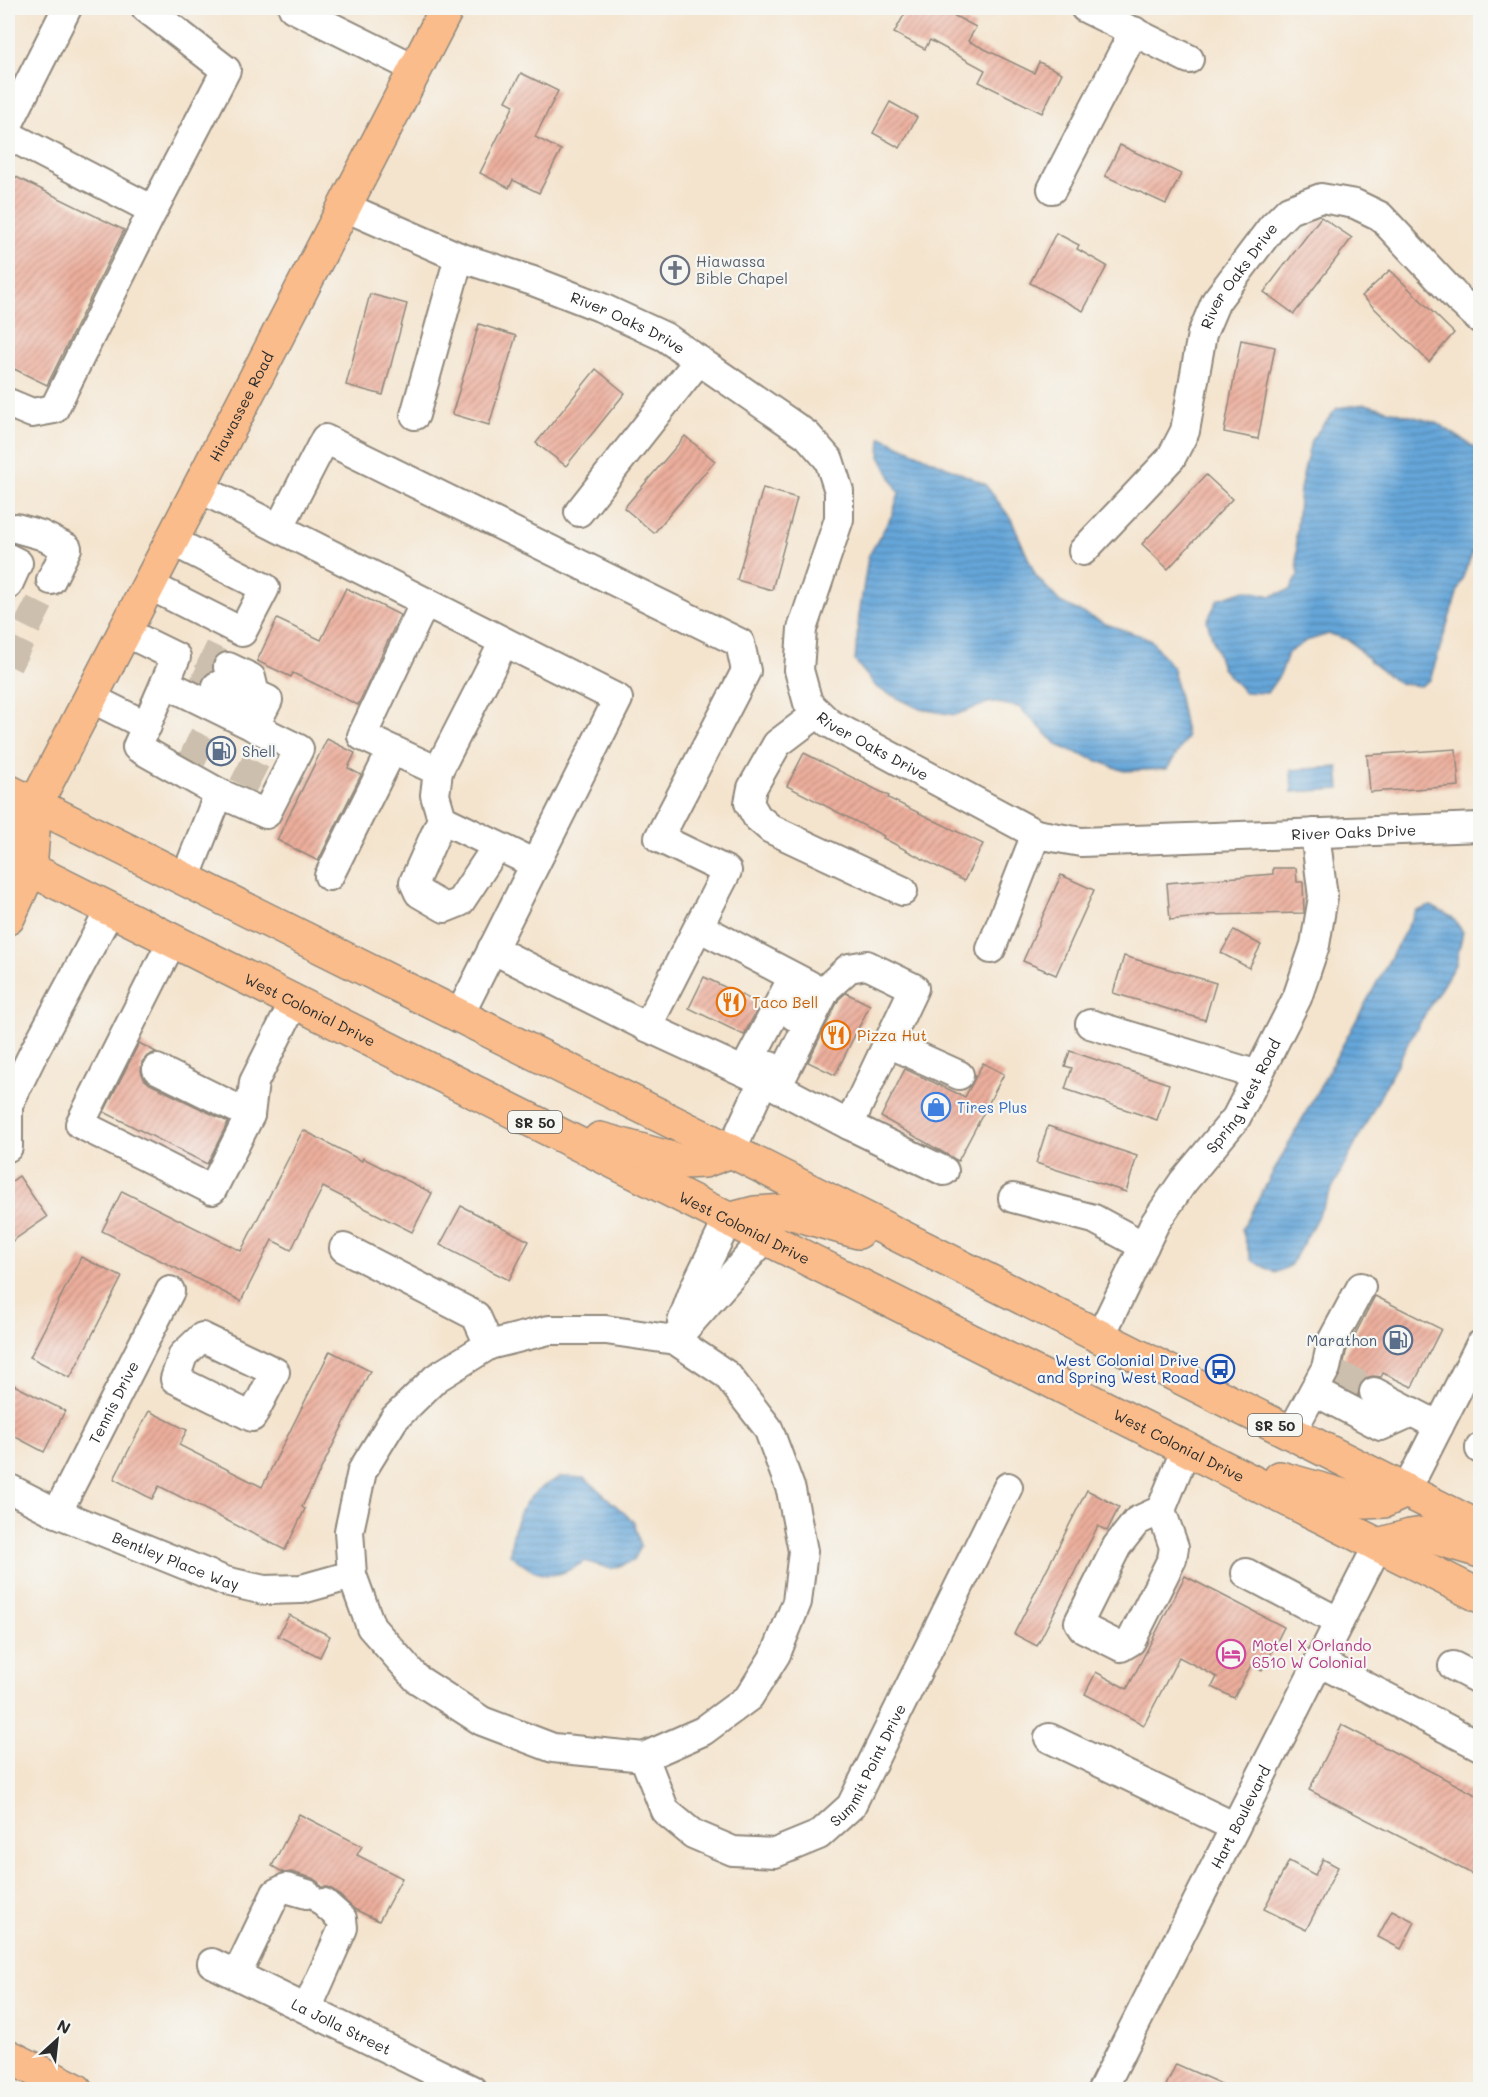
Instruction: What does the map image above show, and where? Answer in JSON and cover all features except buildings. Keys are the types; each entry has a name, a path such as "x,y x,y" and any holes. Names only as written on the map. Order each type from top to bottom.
{"main road":[{"name":"Hiawassee Road","path":"8,831 21,798 91,698 447,8"},
{"name":"Hiawassee Road","path":"8,918 19,864 21,798"},
{"name":"SR 50","path":"21,798 731,1151 1480,1528"},
{"name":"West Colonial Drive","path":"19,864 1480,1596"},
{"path":"526,1118 683,1162 704,1161 731,1151"},
{"path":"728,1220 755,1213 785,1211 934,1254"},
{"path":"1186,1448 1365,1502 1384,1501 1406,1491"},
{"path":"1378,1545 1423,1534 1480,1551"},
{"path":"8,2056 76,2090"}],"street":[{"path":"8,125 67,8"},
{"path":"8,403 32,413 54,409 226,70 146,8"},
{"path":"293,8 416,69"},
{"path":"1085,8 1189,59"},
{"path":"1052,189 1134,31"},
{"path":"8,135 153,210"},
{"name":"River Oaks Drive","path":"1083,551 1171,458 1185,431 1202,334 1216,301 1272,226 1289,210 1321,198 1355,204 1380,216 1458,299 1480,319"},
{"name":"River Oaks Drive","path":"345,207 459,257 533,281 600,307 665,337 807,435 829,460 839,491 838,519 802,629 799,670 808,703 829,723 1036,834 1081,842 1480,827"},
{"path":"415,415 459,257"},
{"path":"579,512 699,360"},
{"path":"279,528 325,439 740,643 746,671 659,838 727,871 647,1027"},
{"path":"199,488 618,699 459,1016"},
{"path":"8,585 18,563 16,533 67,548 51,580"},
{"path":"149,585 242,632 265,588 172,540"},
{"path":"425,602 362,736 438,771"},
{"path":"125,632 203,678 262,738 299,749 266,814 188,767 137,747 165,683"},
{"path":"497,846 460,902 445,908 419,893 414,882 442,819 435,795 438,771 504,642"},
{"path":"165,683 203,678"},
{"path":"165,683 203,678 251,678 255,694 268,700 262,738"},
{"path":"91,698 147,726"},
{"path":"818,712 777,744 752,788 749,803 758,817 771,829 903,891"},
{"path":"329,876 392,750"},
{"path":"185,879 233,793"},
{"path":"442,819 535,864"},
{"path":"990,949 1036,834"},
{"name":"Spring West Road","path":"1100,1337 1155,1223 1183,1182 1236,1118 1297,998 1315,945 1323,897 1315,834"},
{"path":"8,1146 8,1105 110,910"},
{"path":"699,927 809,985 761,1080 731,1151"},
{"path":"171,941 81,1124 212,1190 249,1115 254,1082 294,1002"},
{"path":"492,949 944,1171"},
{"path":"761,1080 826,989 849,968 867,965 915,988 849,1125"},
{"path":"1090,1024 1258,1075"},
{"path":"888,1043 959,1075"},
{"path":"157,1070 249,1115"},
{"path":"1013,1198 1094,1219 1144,1246"},
{"path":"675,1340 695,1287 728,1220"},
{"path":"675,1340 765,1238"},
{"path":"344,1248 476,1316 489,1345"},
{"path":"1291,1433 1325,1377 1332,1341 1361,1287"},
{"name":"Tennis Drive","path":"57,1513 170,1291"},
{"path":"549,1330 606,1330 675,1340 726,1375 768,1428 791,1490 803,1551 797,1602 776,1654 749,1697 703,1731 644,1757 553,1748 482,1721 417,1679 371,1628 352,1575 349,1531 362,1471 394,1419 436,1378 489,1345 549,1330"},
{"path":"147,1336 183,1355"},
{"path":"1406,1491 1478,1355"},
{"path":"1325,1377 1381,1426 1412,1412"},
{"path":"1374,1392 1439,1426"},
{"path":"1161,1510 1186,1448"},
{"name":"Summit Point Drive","path":"644,1757 665,1811 693,1834 733,1851 775,1853 819,1835 851,1806 1008,1487"},
{"name":"Bentley Place Way","path":"8,1488 57,1513 225,1581 264,1590 302,1589 352,1575"},
{"name":"Hart Boulevard","path":"1102,2090 1378,1545"},
{"path":"1246,1574 1339,1622"},
{"path":"1319,1662 1480,1746"},
{"path":"1454,1666 1480,1680"},
{"path":"1049,1738 1235,1827"},
{"name":"La Jolla Street","path":"307,2009 343,1928 342,1919 316,1898 286,1888 276,1893 224,1969 472,2090"}],"water":[{"path":"1365,404 1437,423 1480,451 1480,539 1459,587 1430,680 1420,686 1398,683 1373,664 1349,640 1329,634 1306,641 1288,653 1281,673 1267,693 1244,692 1222,668 1207,621 1218,599 1245,590 1271,596 1290,590 1298,575 1296,536 1300,489 1311,440 1337,408"},
{"path":"881,437 985,484 1011,519 1036,576 1060,602 1106,624 1150,639 1173,668 1187,738 1167,769 1124,771 1059,746 1019,707 991,702 955,715 920,709 877,688 855,661 868,557 892,515 899,493 880,456"},
{"path":"1338,767 1340,789 1292,792 1291,770"},
{"path":"1431,906 1452,917 1463,932 1456,963 1409,1041 1290,1266 1275,1273 1251,1260 1242,1229 1416,911"},
{"path":"561,1477 585,1478 634,1522 641,1547 633,1561 611,1569 585,1561 563,1572 546,1575 529,1569 510,1554 514,1528 523,1507 538,1490"}],"tunnel":[{"path":"8,665 51,580"},
{"path":"201,654 228,667"},
{"path":"193,674 217,686"},
{"path":"192,760 209,724"},
{"path":"243,786 261,751"},
{"path":"1336,1373 1374,1392"}],"place":[{"name":"Hiawassa Bible Chapel","path":"675,270"},
{"name":"Shell","path":"221,751"},
{"name":"Taco Bell","path":"731,1002"},
{"name":"Pizza Hut","path":"836,1035"},
{"name":"Tires Plus","path":"936,1107"},
{"name":"Marathon","path":"1398,1340"},
{"name":"West Colonial Drive and Spring West Road","path":"1220,1369"},
{"name":"Motel X Orlando 6510 W Colonial","path":"1231,1654"}]}
